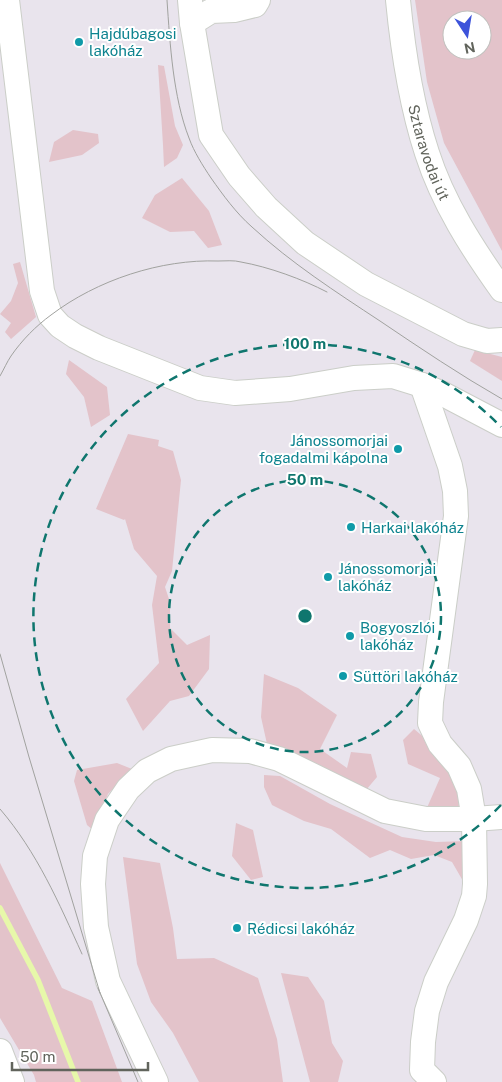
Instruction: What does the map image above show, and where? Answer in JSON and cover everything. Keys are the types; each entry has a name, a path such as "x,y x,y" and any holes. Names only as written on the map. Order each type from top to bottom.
{"street":[{"path":"7,0 42,291 50,315 60,326 99,348 200,388 234,393 290,390 354,378 393,376 443,394 502,425"},
{"path":"258,0 256,5 234,10 191,12 212,135 239,176 266,207 305,243 366,284 463,334 488,341 502,340"},
{"name":"Sztaravodai út","path":"398,0 402,43 412,98 427,153 438,183 453,213 481,260 502,290"},
{"path":"422,385 450,466 455,491 456,516 431,702 430,723 440,744 459,766 469,789 474,819 475,871 472,901 466,920 436,982 426,1011 422,1070 434,1082"},
{"path":"156,1082 108,981 96,927 92,884 95,856 107,820 128,789 147,771 171,759 212,750 250,751 279,759 386,811 426,819 502,817"},
{"path":"0,1051 12,1082"}],"shaded area":[{"path":"415,0 502,0 502,251 444,143 427,82"},
{"path":"158,65 164,66 175,126 183,145 177,158 164,167 163,145"},
{"path":"73,130 98,134 99,143 82,155 49,162 54,142"},
{"path":"182,178 209,211 222,245 208,248 194,231 170,232 142,218 155,195"},
{"path":"20,262 36,317 11,339 5,332 11,323 0,314 11,301 18,283 13,264"},
{"path":"475,350 502,357 502,381 470,361"},
{"path":"69,360 107,387 110,415 91,427 84,397 66,374"},
{"path":"128,434 159,440 158,446 173,451 181,480 172,571 165,587 170,602 170,628 187,645 210,635 209,669 189,696 170,701 143,731 126,699 159,663 152,605 157,576 134,549 125,519 96,509"},
{"path":"264,674 298,688 337,715 320,749 347,768 351,752 371,754 377,777 366,790 267,744 261,717"},
{"path":"414,729 439,750 458,780 459,810 426,810 440,778 408,764 403,740"},
{"path":"117,763 132,769 108,794 93,830 87,825 74,781 77,770"},
{"path":"264,775 280,776 330,804 402,837 436,842 467,841 468,880 463,881 452,862 434,855 411,859 390,850 370,858 331,829 304,821 272,805 264,787"},
{"path":"236,823 253,830 263,877 251,880 232,856"},
{"path":"123,857 160,863 177,959 214,958 258,978 277,1039 283,1082 199,1082 173,1033 151,1002 137,964"},
{"path":"0,863 62,988 92,1001 122,1082 36,1082 34,1075 0,1018"},
{"path":"281,973 308,977 324,1001 332,1043 343,1061 338,1082 310,1082"}],"waterway":[{"path":"0,908 38,980 78,1082"}],"tram line":[{"path":"167,0 173,70 184,122 199,159 235,210 282,253 314,277 440,361 502,399"},
{"path":"0,376 20,344 51,315 88,292 109,282 152,268 196,261 236,261 285,274 327,292"},
{"path":"0,654 100,993"},
{"path":"0,809 36,860 56,897 82,954"},
{"path":"98,988 138,1082"}],"place":[{"name":"Hajdúbagosi lakóház","path":"79,42"},
{"name":"Jánossomorjai fogadalmi kápolna","path":"398,449"},
{"name":"Harkai lakóház","path":"351,527"},
{"name":"Jánossomorjai lakóház","path":"328,577"},
{"name":"Bogyoszlói lakóház","path":"350,636"},
{"name":"Süttöri lakóház","path":"343,676"},
{"name":"Rédicsi lakóház","path":"237,928"}]}
